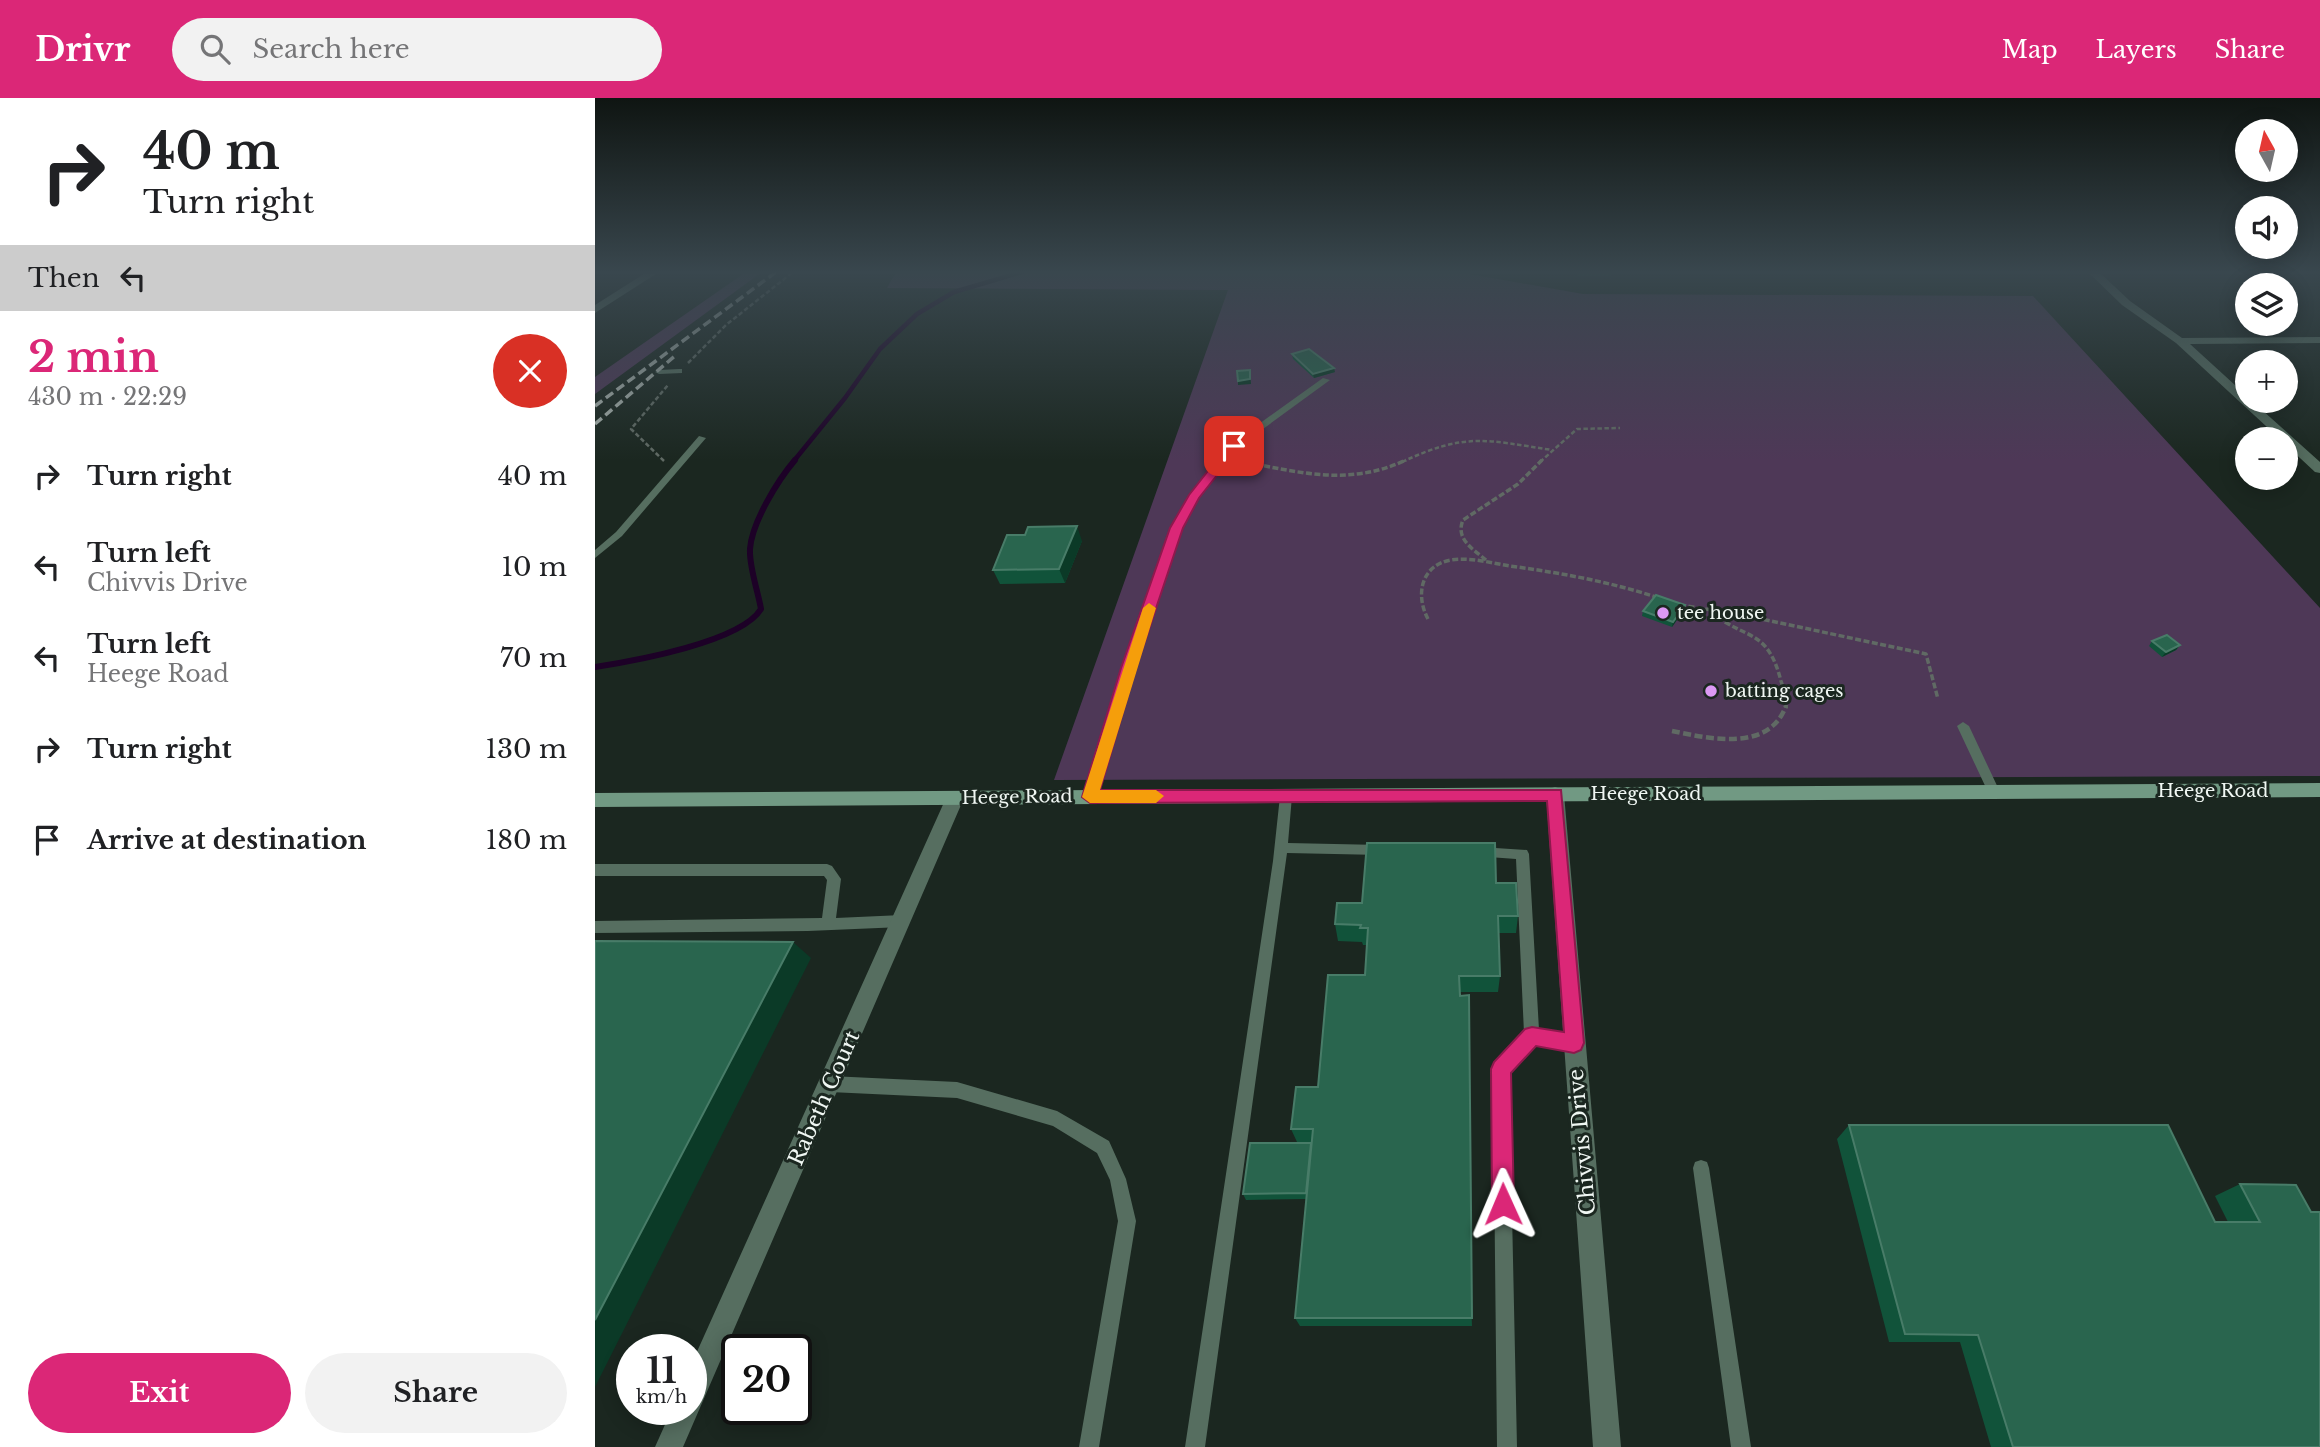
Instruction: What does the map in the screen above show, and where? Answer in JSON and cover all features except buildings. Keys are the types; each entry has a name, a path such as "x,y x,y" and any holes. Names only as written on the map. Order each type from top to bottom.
{"street":[{"path":"2171,335 2320,469"},
{"path":"2180,341 2320,340"},
{"name":"Heege Road","path":"595,800 2320,790"},
{"name":"Chivvis Drive","path":"1555,794 1607,1447"},
{"name":"Rabeth Court","path":"707,1361 955,798"},
{"path":"669,1447 679,1425"}],"lane":[{"path":"659,372 679,371"},
{"path":"1090,797 1129,668 1177,528 1193,497 1223,458 1255,430 1326,380"},
{"path":"595,555 619,534 702,438"},
{"path":"1963,726 1994,792"},
{"path":"1195,1447 1281,848 1286,796"},
{"path":"1281,848 1402,850"},
{"path":"1468,852 1522,854 1532,1036 1501,1069 1507,1447"},
{"path":"595,870 827,870 834,879 828,924"},
{"path":"595,927 902,921"},
{"path":"1532,1036 1574,1043"},
{"path":"830,1084 957,1090 1057,1119 1103,1147 1118,1179 1127,1221 1089,1447"},
{"path":"1701,1168 1741,1447"}],"path":[{"path":"675,472 631,429 679,371 716,335"},
{"path":"1486,560 1462,540 1460,527 1463,520 1518,484 1577,429 1620,428"},
{"path":"1223,458 1295,471 1351,476 1391,468 1452,441 1476,440 1552,450"},
{"path":"1428,620 1422,608 1421,593 1428,571 1445,562 1486,560 1598,578 1679,605 1758,618 1926,654 1938,699"},
{"path":"1672,731 1723,739 1758,736 1773,731 1786,712 1787,705 1770,650 1757,636 1724,622 1711,611"}],"shaded area":[{"path":"655,335 676,335 595,394 595,377"},
{"path":"1212,335 2069,335 2320,608 2320,776 1054,780"}],"waterway":[{"path":"793,462 845,398 880,349 895,335"},
{"path":"595,667 685,648 732,631 750,621 761,609 751,563 750,549 755,527 767,502 795,460"}],"railway":[{"path":"595,406 691,335"},
{"path":"595,424 676,355"}],"slow traffic":[{"path":"1149,608 1090,797 1156,796"}],"place":[{"name":"tee house","path":"1663,613"},
{"name":"batting cages","path":"1711,691"}],"route":[{"path":"1234,446 1193,497 1177,528 1129,668 1090,797 1555,794 1574,1043 1532,1036 1501,1069 1503,1204"}]}
